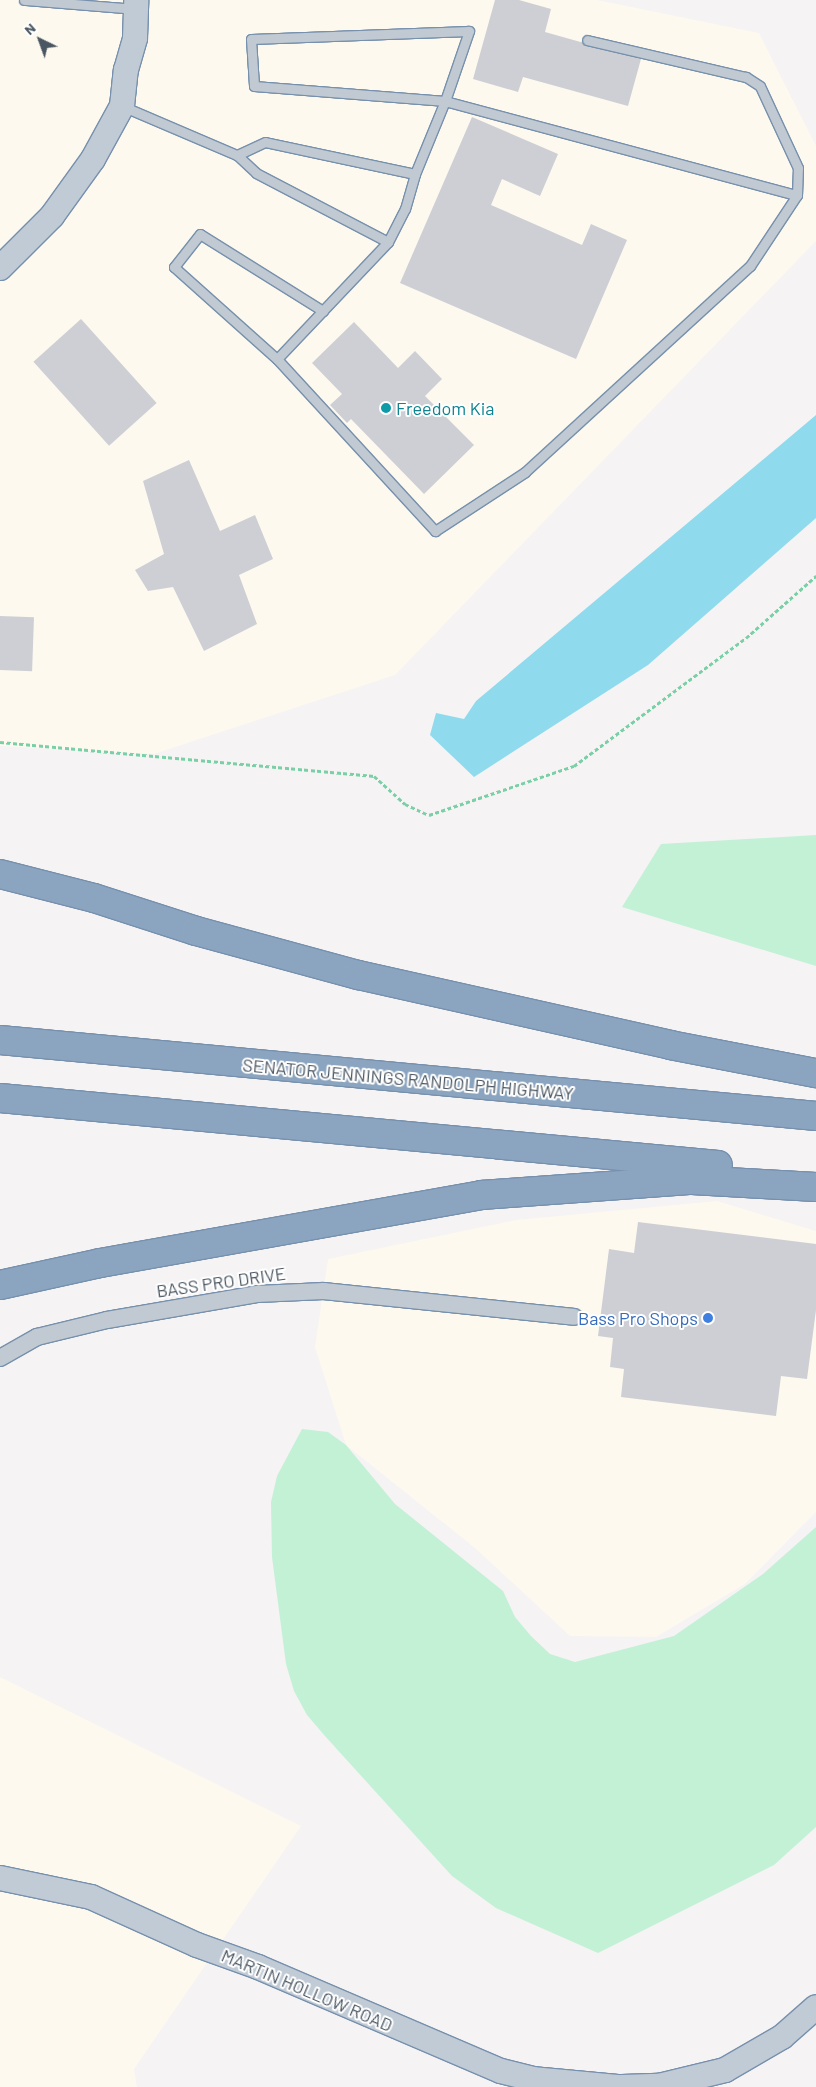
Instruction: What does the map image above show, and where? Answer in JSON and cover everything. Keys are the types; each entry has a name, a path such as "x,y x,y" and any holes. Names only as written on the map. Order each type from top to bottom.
{"highway":[{"path":"0,874 94,898 196,932 358,975 670,1046 816,1073"},
{"name":"SENATOR JENNINGS RANDOLPH HIGHWAY","path":"0,1040 816,1116"},
{"path":"0,1098 816,1173"},
{"path":"0,1285 100,1263 481,1195 692,1180 816,1187"}],"street":[{"path":"0,268 52,216 93,159 122,106 126,70 135,38 135,5"},
{"name":"BASS PRO DRIVE","path":"0,1358 37,1337 143,1313 257,1294 324,1291 574,1317"},
{"name":"MARTIN HOLLOW ROAD","path":"0,1878 91,1897 197,1945 258,1967 501,2071 532,2079 618,2087"},
{"path":"622,2087 659,2086 725,2070 782,2037 816,2007"}],"lane":[{"path":"24,0 135,5"},
{"path":"277,359 388,242 405,209 415,174 446,101 469,31 251,39 254,86 446,101 797,195"},
{"path":"323,311 200,234 174,267 277,359 435,531 525,472 750,266 797,195 798,168 760,86 746,77 587,40"},
{"path":"122,106 237,155 256,173 388,242"},
{"path":"237,155 265,142 415,174"}],"path":[{"path":"0,742 374,776 405,804 429,815 574,766 746,638 816,576"}],"shaded area":[{"path":"0,0 597,0 759,33 816,146 816,241 395,675 154,754 0,746"},
{"path":"717,1201 816,1231 816,1512 745,1584 656,1637 570,1636 475,1548 346,1445 315,1347 328,1259 516,1220"},
{"path":"0,1677 301,1826 134,2069 137,2087 0,2087"}],"green space":[{"path":"816,835 816,966 622,907 661,844"},
{"path":"302,1429 328,1432 346,1445 395,1504 503,1591 515,1617 531,1636 550,1654 575,1662 674,1636 763,1574 816,1527 816,1827 774,1865 598,1953 496,1908 452,1876 307,1715 294,1691 286,1664 272,1557 271,1502 277,1476"}],"water":[{"path":"816,415 816,518 648,665 474,777 430,735 436,713 464,719 476,701"}],"building":[{"path":"495,0 519,0 551,9 545,32 641,59 628,106 523,77 518,92 473,79"},
{"path":"472,117 558,154 540,196 502,179 491,205 582,245 591,224 627,240 576,359 400,283"},
{"path":"81,319 157,403 109,446 33,362"},
{"name":"Freedom Kia","path":"354,322 398,368 415,351 442,379 425,396 474,445 424,494 351,419 347,423 330,405 342,394 312,363"},
{"path":"189,460 220,531 255,515 273,559 239,575 257,624 204,651 173,587 148,591 135,570 164,554 143,481"},
{"path":"0,616 34,617 32,671 0,670"},
{"name":"Bass Pro Shops","path":"638,1222 816,1244 816,1310 807,1379 781,1376 776,1416 621,1397 624,1369 610,1367 613,1338 598,1336 609,1249 634,1253"}],"place":[{"name":"Freedom Kia","path":"386,408"},
{"name":"Bass Pro Shops","path":"708,1318"}]}
